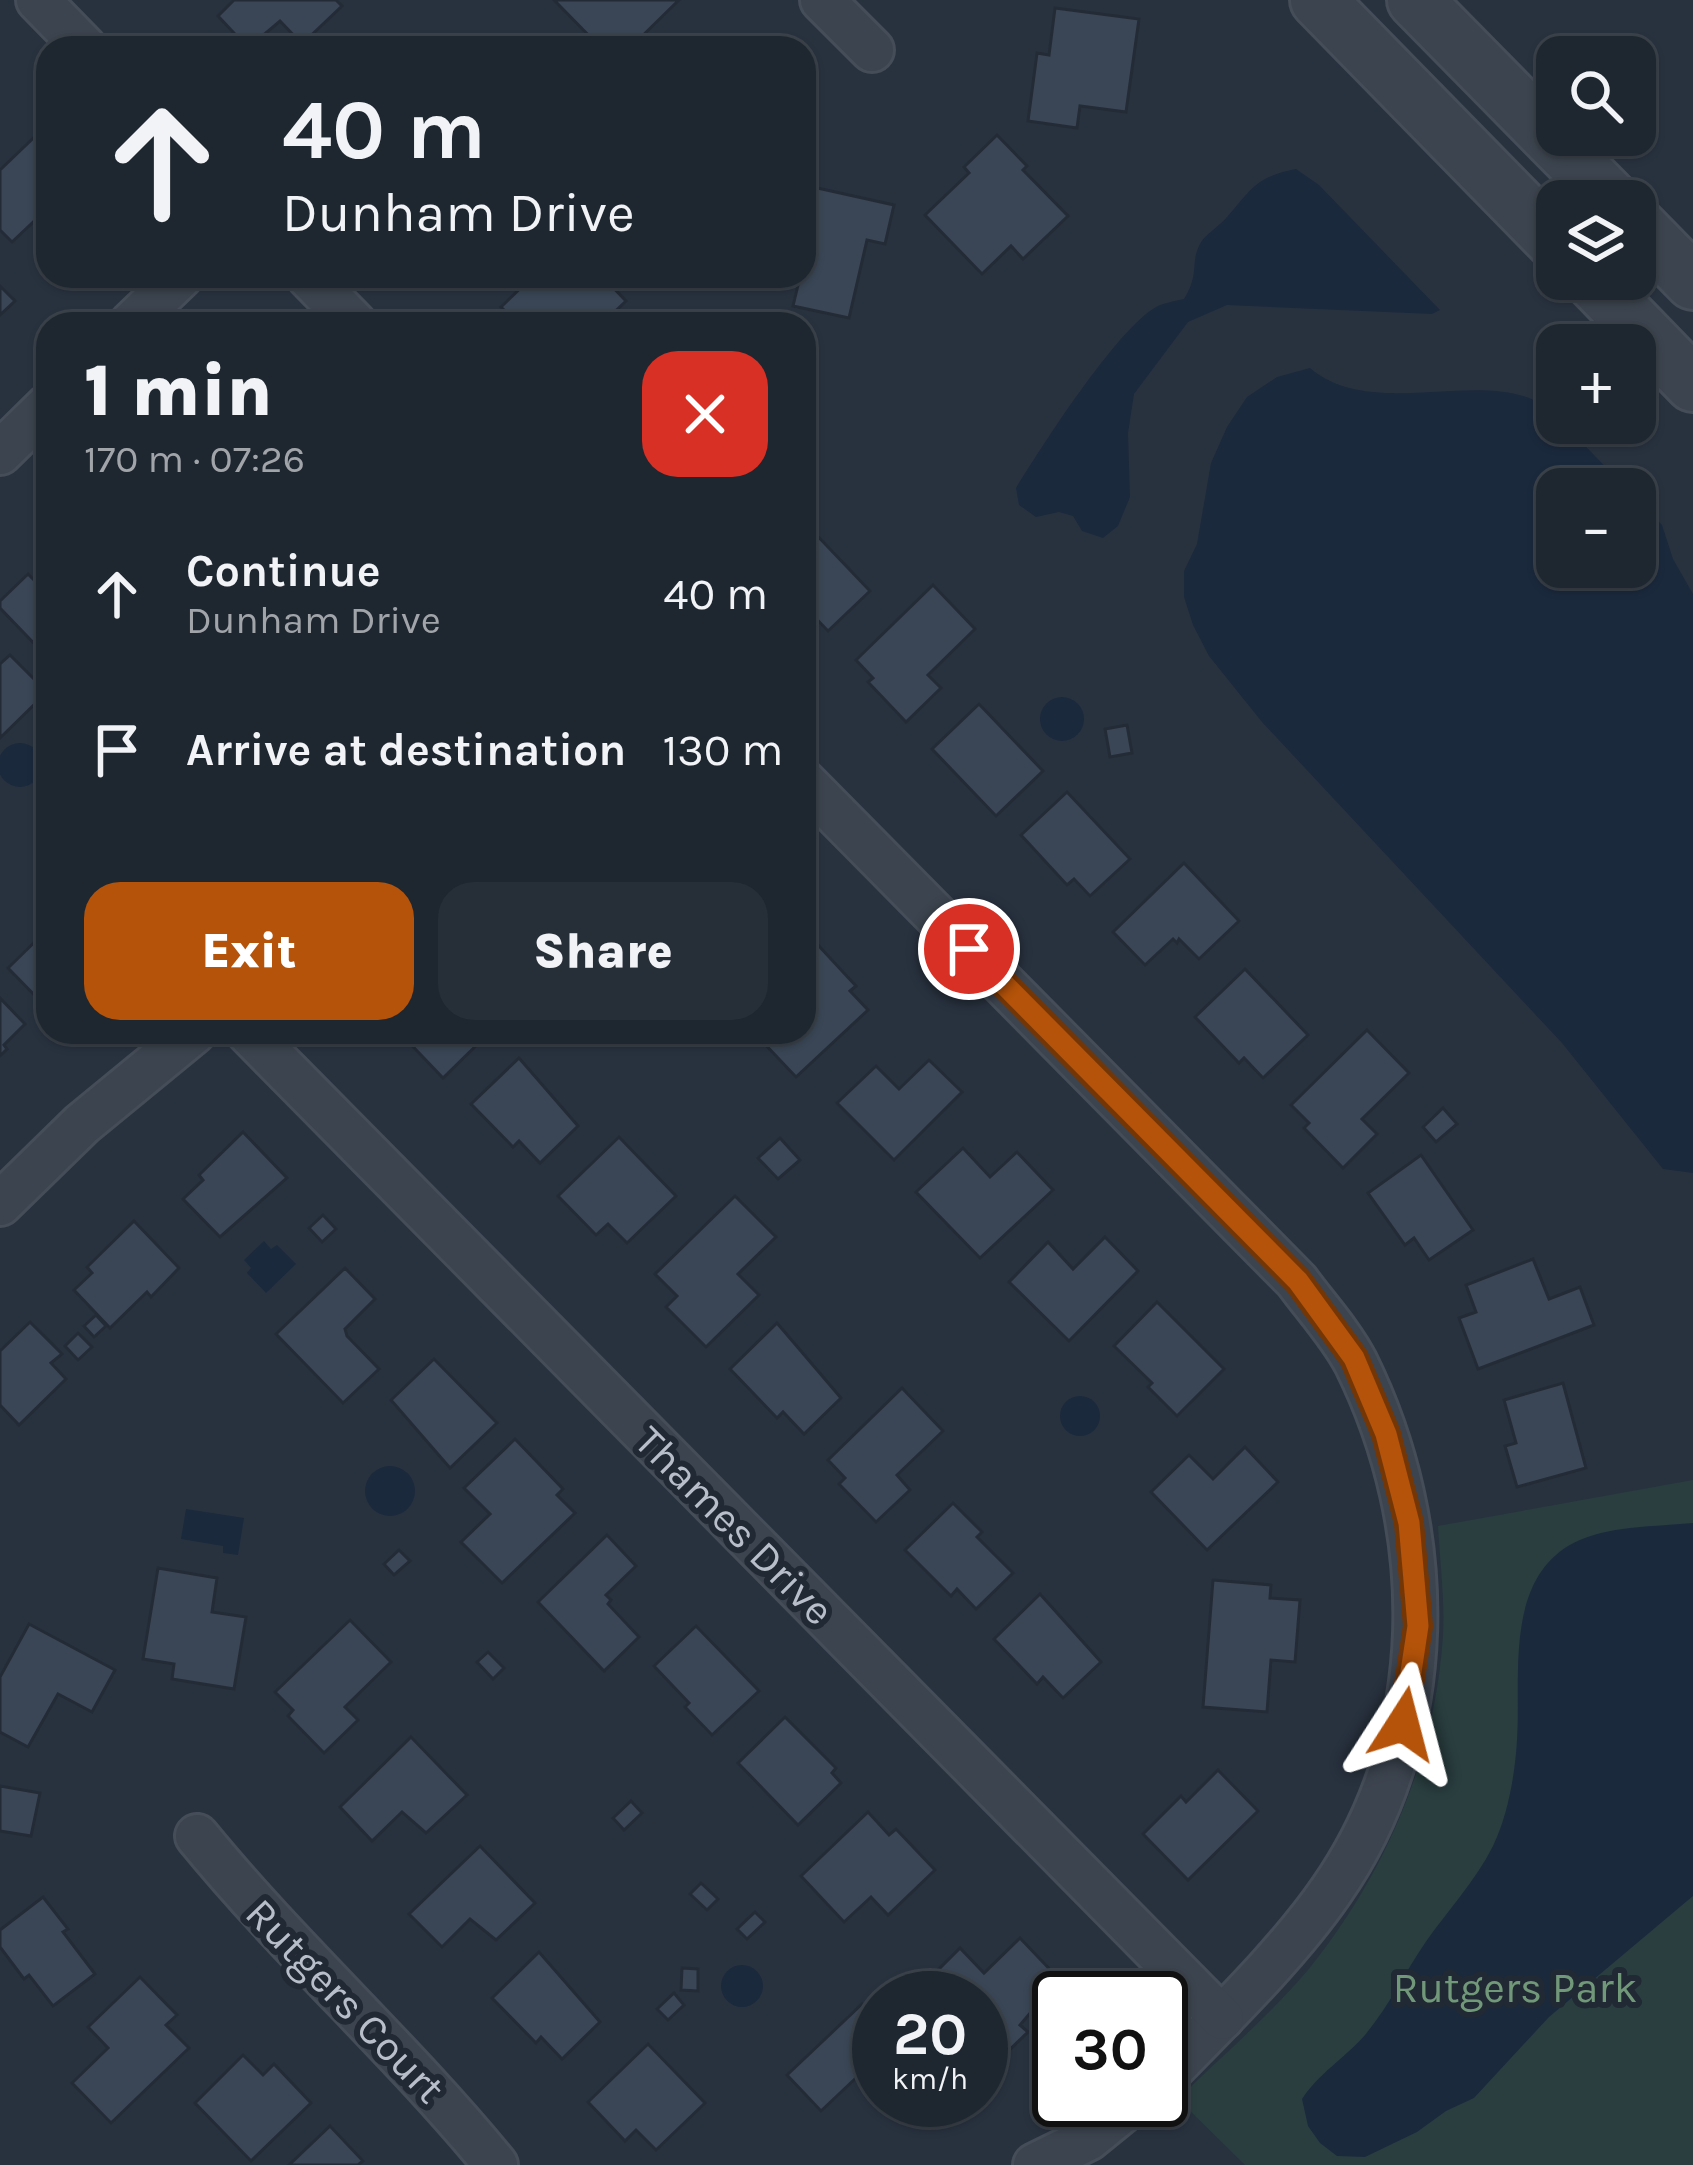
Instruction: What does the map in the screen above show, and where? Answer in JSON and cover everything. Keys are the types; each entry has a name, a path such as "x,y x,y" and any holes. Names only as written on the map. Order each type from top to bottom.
{"street":[{"path":"38,0 73,36"},
{"path":"822,0 872,50"},
{"path":"1318,0 1536,223"},
{"path":"1415,0 1592,180"},
{"path":"1656,244 1693,282"},
{"path":"144,312 168,288"},
{"path":"320,288 343,312"},
{"path":"1611,300 1693,384"},
{"path":"0,453 36,418"},
{"path":"816,794 1298,1281 1354,1358 1386,1434 1409,1523 1418,1626 1403,1724 1383,1799 1331,1891 1188,2053"},
{"path":"0,1204 98,1110 179,1044"},
{"name":"Thames Drive","path":"260,1044 1222,2018"},
{"name":"Rutgers Court","path":"197,1836 256,1908 447,2105 496,2165"},
{"path":"1035,2165 1103,2127"}],"green space":[{"name":"Rutgers Park","path":"1693,1480 1693,2165 1245,2165 1188,2109 1188,2089 1261,2020 1336,1933 1401,1813 1417,1771 1438,1682 1443,1595 1438,1526"}],"water":[{"path":"1296,169 1319,185 1440,310 1432,314 1227,305 1188,322 1134,394 1128,433 1130,497 1118,526 1103,538 1082,531 1073,516 1059,512 1036,517 1019,505 1016,488 1121,339 1156,307 1184,299 1205,237 1263,180"},
{"path":"1310,368 1338,384 1369,392 1471,390 1536,401 1536,444 1583,444 1607,468 1536,468 1536,588 1656,588 1656,519 1662,525 1673,559 1693,594 1693,1173 1663,1169 1562,1043 1262,722 1209,656 1184,597 1184,571 1197,544 1211,463 1227,427 1247,397 1277,377"},
{"path":"1062,697 1078,703 1084,719 1078,735 1062,741 1046,735 1040,719 1046,703"},
{"path":"20,743 35,750 35,780 20,787 5,780 -1,761 5,750"},
{"path":"264,1241 271,1249 277,1245 296,1264 266,1293 247,1273 251,1268 244,1260"},
{"path":"1080,1396 1094,1402 1100,1416 1094,1430 1080,1436 1066,1430 1060,1416 1066,1402"},
{"path":"390,1466 408,1473 415,1491 408,1509 390,1516 372,1509 365,1491 372,1473"},
{"path":"186,1509 244,1518 238,1555 223,1553 223,1546 181,1539"},
{"path":"1693,1523 1693,1896 1549,2017 1474,2098 1365,2157 1337,2156 1308,2126 1302,2099 1374,2024 1493,1846 1512,1780 1520,1634 1534,1584 1548,1563 1582,1539 1629,1528"},
{"path":"742,1965 757,1971 763,1986 757,2001 742,2007 727,2001 721,1986 727,1971"}],"building":[{"path":"234,0 336,0 342,6 310,36 294,36 280,21 262,36 237,36 218,16"},
{"path":"554,0 679,0 642,36 589,36"},
{"path":"1055,8 1139,19 1126,112 1080,106 1077,128 1028,121 1037,53 1049,55"},
{"path":"997,135 1068,216 1023,259 1011,246 982,274 925,215 969,173 964,167"},
{"path":"36,136 36,219 12,242 0,230 0,170"},
{"path":"816,188 894,205 885,244 867,240 849,318 793,306 797,288 816,288"},
{"path":"0,286 15,301 0,315"},
{"path":"521,288 614,288 626,301 615,312 506,312 501,307"},
{"path":"816,534 870,591 828,631 816,618"},
{"path":"28,574 36,582 36,646 0,608 0,601"},
{"path":"933,585 975,629 928,675 941,688 906,722 868,682 873,678 856,660"},
{"path":"10,655 36,681 36,703 0,738 0,664"},
{"path":"979,704 1043,771 996,816 932,749"},
{"path":"1127,725 1132,753 1110,757 1105,729"},
{"path":"1067,792 1130,859 1090,896 1074,879 1067,885 1021,835"},
{"path":"1184,863 1239,921 1199,959 1179,939 1177,943 1173,939 1145,965 1113,932"},
{"path":"36,941 36,997 8,968"},
{"path":"816,947 856,986 850,991 868,1010 796,1077 765,1044 816,1044"},
{"path":"1245,969 1308,1035 1263,1078 1244,1058 1239,1063 1195,1017"},
{"path":"0,998 25,1024 4,1045 7,1049 0,1056"},
{"path":"1367,1030 1409,1073 1362,1119 1377,1134 1343,1168 1304,1128 1309,1123 1291,1105"},
{"path":"410,1044 478,1044 443,1078"},
{"path":"519,1058 578,1126 540,1163 519,1141 513,1147 471,1104"},
{"path":"929,1060 962,1092 894,1160 837,1103 876,1066 899,1089"},
{"path":"1443,1108 1457,1124 1436,1142 1423,1127"},
{"path":"243,1132 287,1178 220,1237 183,1199 203,1180 199,1175"},
{"path":"619,1137 676,1196 627,1243 608,1224 596,1235 558,1196"},
{"path":"780,1138 800,1160 778,1179 758,1158"},
{"path":"963,1148 990,1177 1017,1152 1053,1190 980,1258 916,1192"},
{"path":"1421,1155 1473,1230 1429,1260 1414,1238 1405,1245 1368,1193"},
{"path":"735,1196 776,1237 738,1274 759,1295 706,1347 666,1307 677,1296 655,1274"},
{"path":"323,1215 336,1229 322,1242 309,1228"},
{"path":"134,1221 179,1268 110,1328 74,1290 92,1273 87,1267"},
{"path":"1105,1237 1138,1271 1069,1341 1009,1282 1048,1242 1073,1269"},
{"path":"1533,1259 1549,1299 1580,1287 1594,1325 1478,1369 1459,1318 1476,1312 1466,1285"},
{"path":"345,1268 375,1299 345,1329 347,1336 379,1369 343,1403 276,1334"},
{"path":"1157,1302 1224,1369 1177,1416 1114,1346"},
{"path":"96,1315 106,1326 94,1337 84,1326"},
{"path":"30,1322 62,1354 51,1363 66,1379 19,1425 0,1405 0,1351"},
{"path":"777,1323 841,1398 804,1434 783,1412 777,1418 730,1369"},
{"path":"78,1333 92,1347 78,1360 65,1346"},
{"path":"434,1359 497,1423 450,1468 391,1400"},
{"path":"1563,1383 1586,1468 1517,1487 1505,1446 1516,1443 1504,1400"},
{"path":"902,1388 943,1431 897,1475 910,1490 876,1522 839,1484 845,1478 828,1460"},
{"path":"515,1439 563,1489 557,1495 575,1513 502,1583 461,1542 490,1514 464,1488"},
{"path":"1245,1447 1278,1482 1207,1550 1151,1492 1189,1455 1213,1479"},
{"path":"953,1503 982,1532 977,1537 1013,1573 976,1609 957,1589 951,1596 905,1550"},
{"path":"607,1535 636,1566 606,1595 611,1600 608,1604 639,1637 604,1671 538,1602"},
{"path":"399,1550 410,1561 394,1575 384,1564"},
{"path":"158,1568 217,1578 212,1612 246,1617 234,1689 172,1679 174,1664 143,1659"},
{"path":"1213,1580 1271,1585 1270,1598 1300,1600 1295,1662 1271,1660 1267,1712 1203,1707"},
{"path":"1040,1594 1101,1662 1063,1698 1043,1677 1037,1684 994,1639"},
{"path":"350,1620 391,1662 345,1707 358,1720 324,1753 288,1716 293,1710 275,1692"},
{"path":"29,1624 115,1670 92,1712 58,1694 28,1747 0,1732 0,1677"},
{"path":"696,1626 759,1691 712,1735 654,1666"},
{"path":"488,1652 504,1668 493,1679 477,1662"},
{"path":"785,1717 836,1768 832,1773 841,1783 798,1825 738,1763"},
{"path":"411,1737 467,1795 426,1833 402,1812 372,1841 340,1807"},
{"path":"1218,1770 1258,1811 1188,1880 1143,1834 1181,1796 1186,1802"},
{"path":"0,1786 40,1793 31,1836 0,1831"},
{"path":"631,1801 642,1813 624,1830 613,1818"},
{"path":"868,1812 889,1835 896,1829 935,1870 888,1915 871,1897 844,1922 801,1876"},
{"path":"480,1846 535,1903 496,1940 470,1919 442,1947 409,1914"},
{"path":"701,1883 718,1899 707,1910 690,1894"},
{"path":"43,1897 95,1974 53,2006 0,1947 0,1930"},
{"path":"755,1912 765,1922 747,1939 737,1929"},
{"path":"1020,1938 1051,1971 1032,1971 1032,2011 1020,2025 1028,2032 1008,2051 1008,1971 986,1971"},
{"path":"960,1948 982,1971 937,1971"},
{"path":"539,1952 600,2022 562,2059 541,2037 536,2043 492,1998"},
{"path":"682,1968 698,1969 698,1991 681,1990"},
{"path":"140,1977 177,2015 166,2025 189,2048 111,2123 72,2083 108,2048 88,2027"},
{"path":"674,1993 684,2005 668,2020 657,2009"},
{"path":"852,2013 852,2082 821,2111 787,2075"},
{"path":"648,2044 705,2103 656,2150 636,2130 625,2141 588,2102"},
{"path":"243,2055 263,2075 274,2064 311,2103 251,2161 195,2103"},
{"path":"330,2126 363,2161 358,2165 289,2165"}],"route":[{"path":"969,949 1298,1281 1354,1358 1386,1434 1409,1523 1418,1626 1403,1724"}]}
